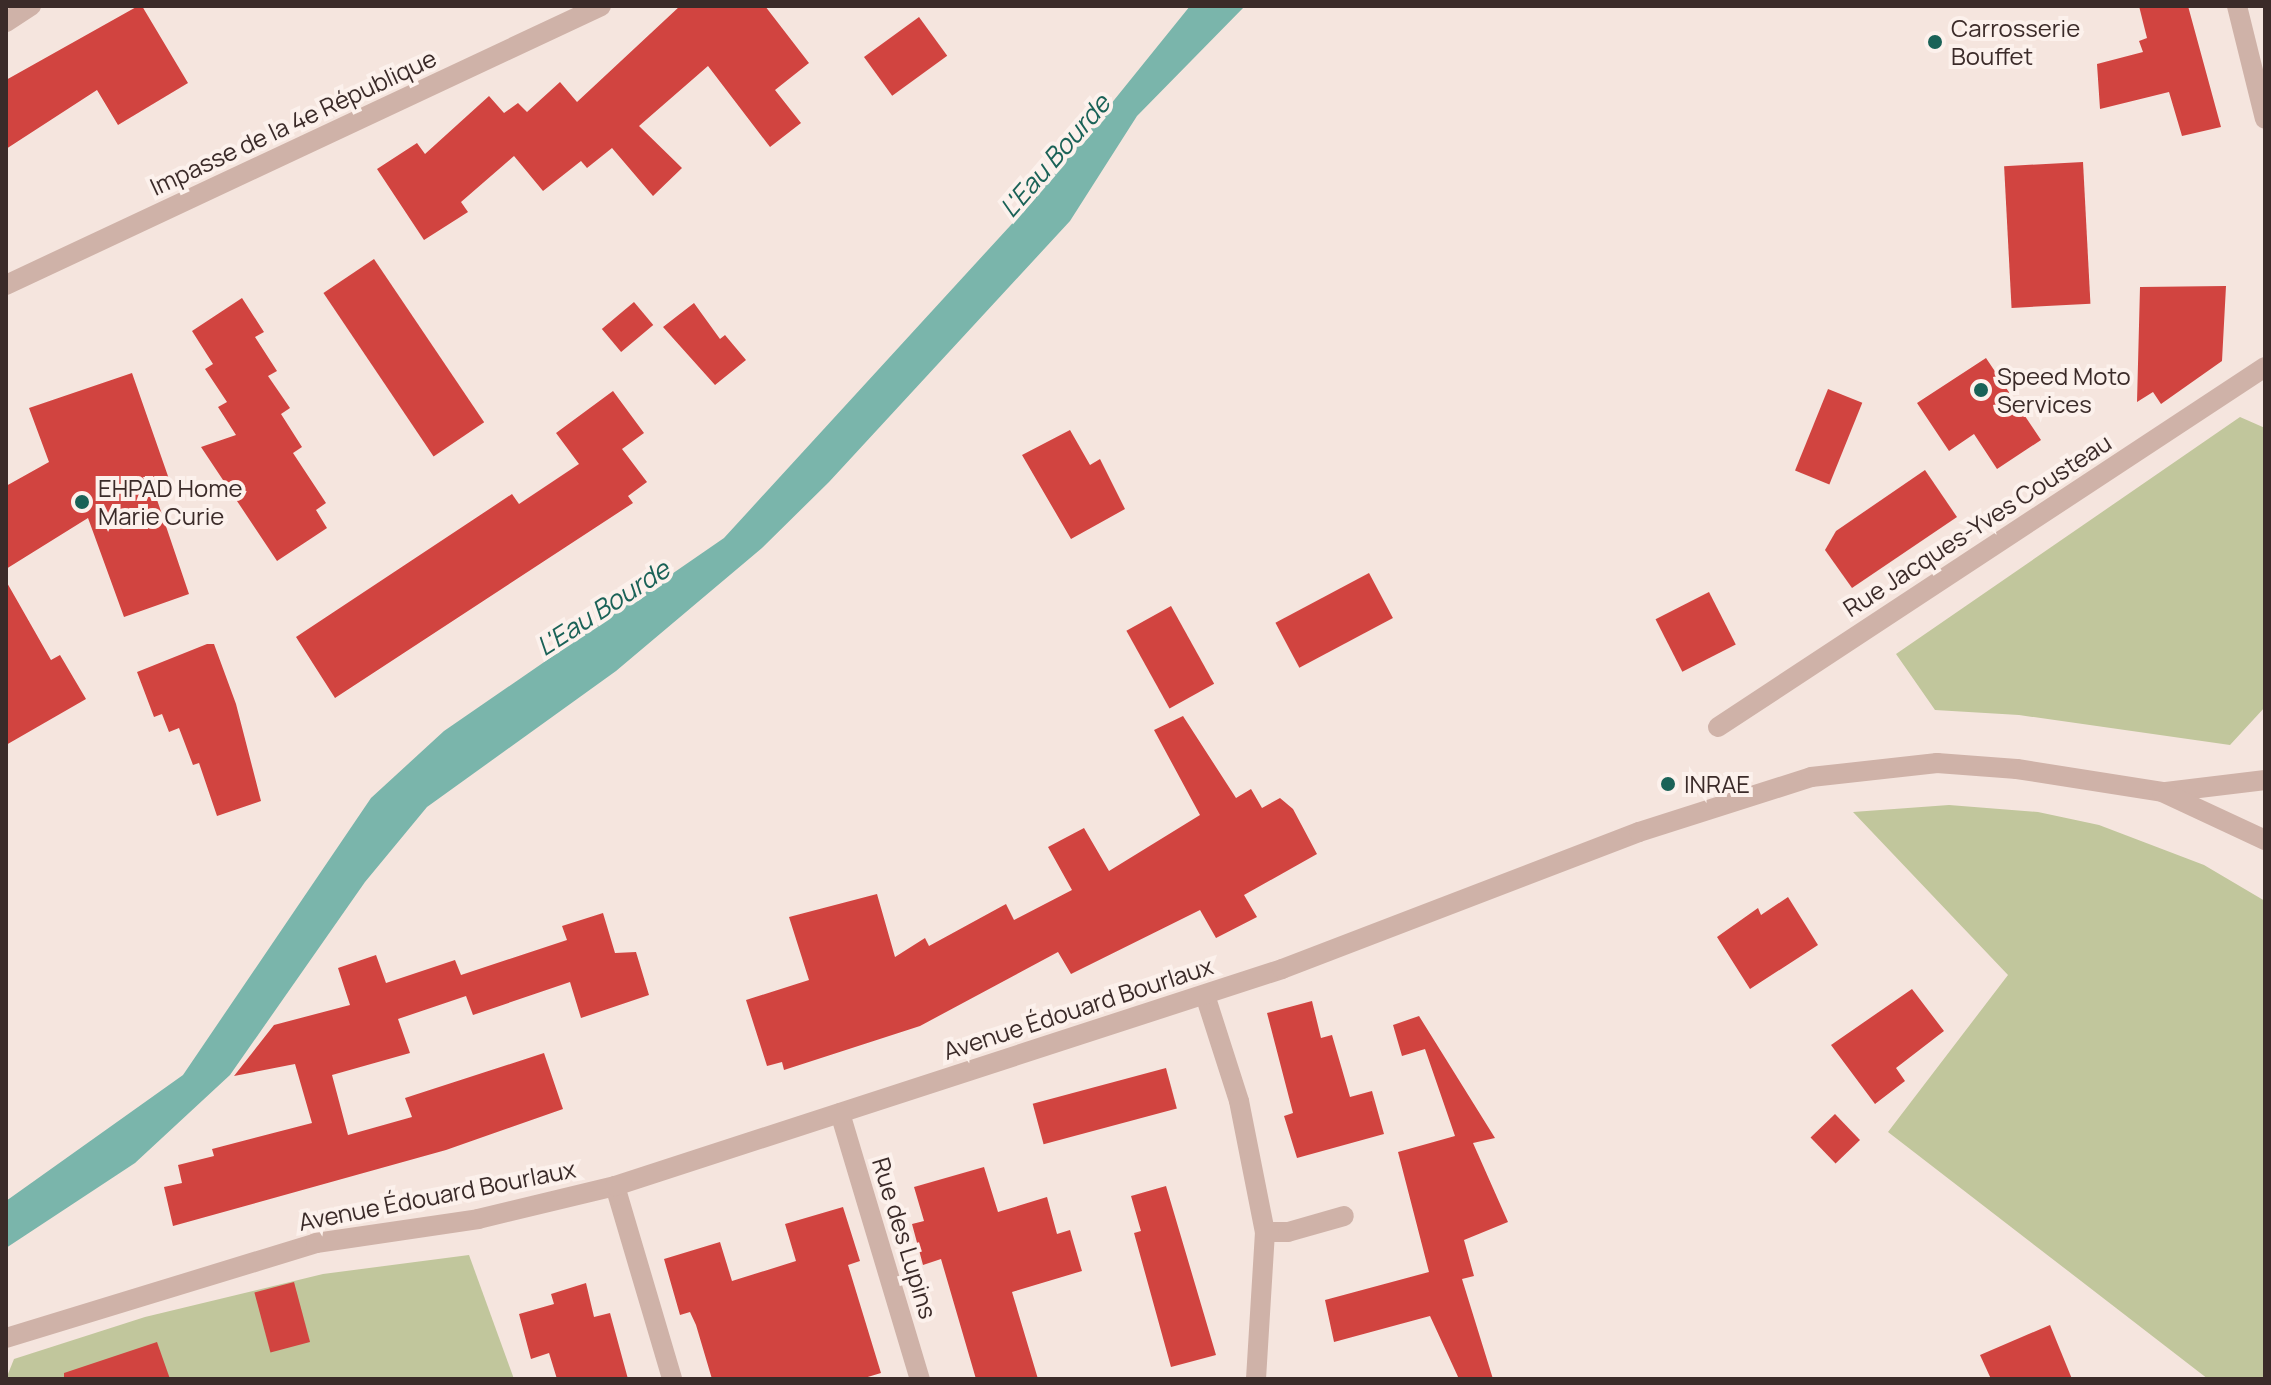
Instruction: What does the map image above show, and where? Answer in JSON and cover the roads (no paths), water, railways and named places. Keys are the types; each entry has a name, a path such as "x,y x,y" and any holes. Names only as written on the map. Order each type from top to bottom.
{"street":[{"path":"6,22 31,6"},
{"name":"Impasse de la 4e République","path":"6,285 601,6"},
{"path":"2237,6 2265,119"},
{"name":"Rue Jacques-Yves Cousteau","path":"1718,727 2265,367"},
{"name":"Avenue Édouard Bourlaux","path":"6,1338 316,1243 478,1219 615,1186 1205,995 1639,832 1811,777 1937,763 2017,769 2162,792 2265,780"},
{"name":"Avenue Édouard Bourlaux","path":"2162,792 2265,840"},
{"path":"1205,995 1239,1101 1265,1232 1264,1308 1256,1379"},
{"name":"Rue des Lupins","path":"840,1113 920,1379"},
{"path":"615,1186 672,1379"},
{"path":"1265,1232 1288,1232 1344,1216"}],"water":[{"path":"1190,6 1245,6 1137,116 1070,221 829,482 762,548 616,671 427,807 365,882 230,1075 135,1163 6,1248 6,1201 183,1075 371,798 444,731 724,538 1031,203"}],"place":[{"name":"Carrosserie Bouffet","path":"1935,42"},
{"name":"Speed Moto Services","path":"1981,390"},
{"name":"EHPAD Home Marie Curie","path":"82,502"},
{"name":"INRAE","path":"1668,784"}],"water label":[{"name":"L'Eau Bourde","path":"1055,156"},
{"name":"L'Eau Bourde","path":"603,608"}]}
